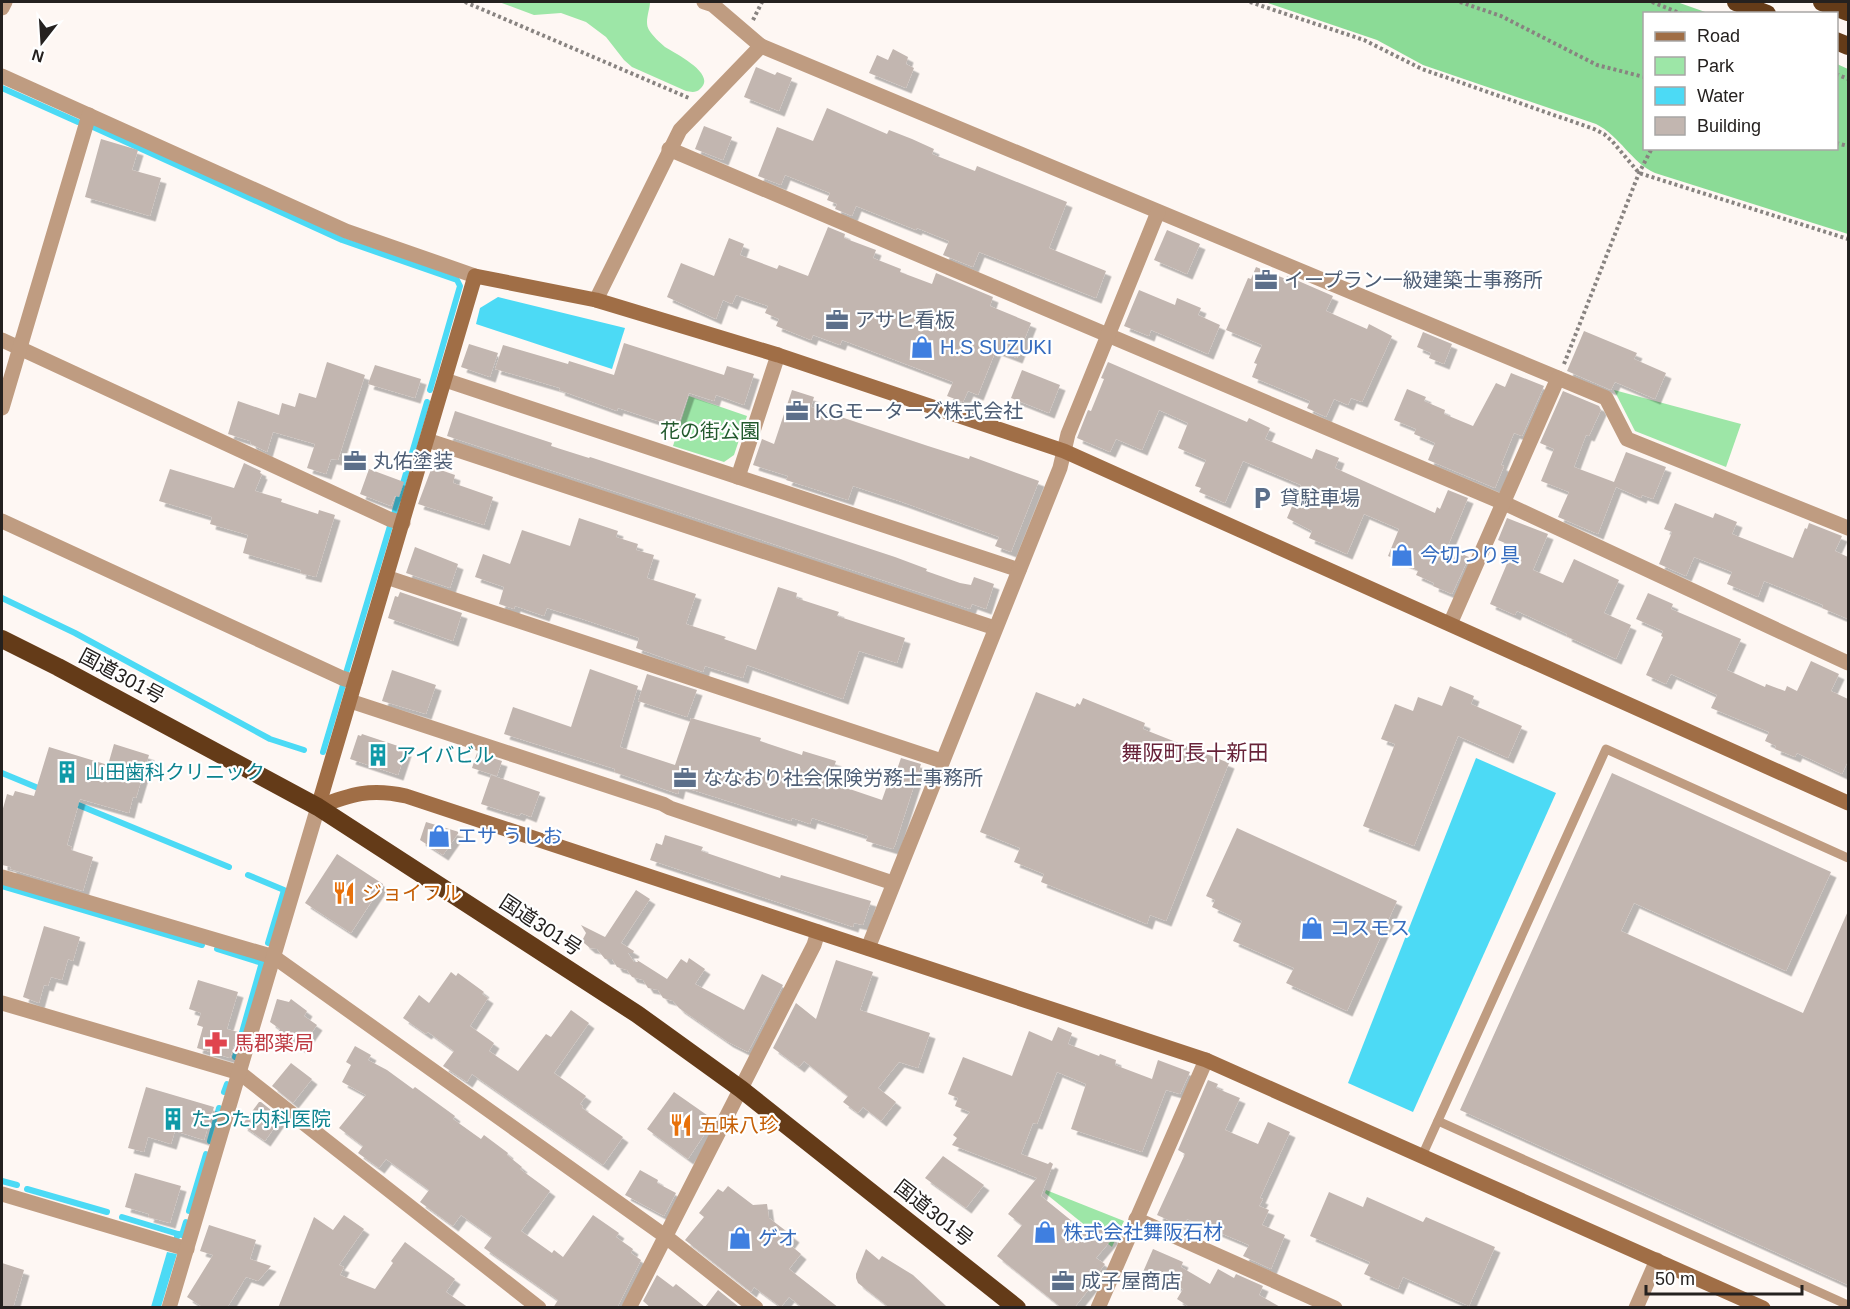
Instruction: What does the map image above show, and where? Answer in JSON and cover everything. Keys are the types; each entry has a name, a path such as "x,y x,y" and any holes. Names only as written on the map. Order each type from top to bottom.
{"highway":[{"path":"1736,2 1762,12"},
{"path":"1822,2 1848,12"},
{"name":"国道301号","path":"2,639 68,672 318,807 637,1014 741,1089 1017,1308"}],"street":[{"path":"2,8 5,2"},
{"path":"704,2 713,5 761,46 1606,398 1627,439 1848,528"},
{"path":"596,300 680,130 761,46"},
{"path":"2,76 346,231 475,276 596,300 778,355 1064,451 1848,803"},
{"path":"2,408 89,115"},
{"path":"669,149 1504,503 1848,663"},
{"path":"868,948 1060,468 1068,434 1158,212"},
{"path":"169,1308 475,276"},
{"path":"2,340 389,519 403,523"},
{"path":"738,477 778,355"},
{"path":"1450,624 1558,378"},
{"path":"445,380 1019,570"},
{"path":"427,440 995,628"},
{"path":"2,521 355,682"},
{"path":"386,577 942,761"},
{"path":"350,701 663,804 893,883"},
{"path":"318,807 351,794 370,791 406,796 1206,1060 1763,1308"},
{"path":"2,877 274,957 665,1236 756,1308"},
{"path":"628,1308 814,945 818,932"},
{"path":"2,1003 240,1073 539,1308"},
{"path":"1098,1308 1206,1060"},
{"path":"2,1194 187,1249"},
{"path":"1136,1219 1335,1308"},
{"path":"1636,1308 1657,1260"}],"lane":[{"path":"1422,1156 1606,749 1848,858"},
{"path":"1438,1121 1848,1305"}],"path":[{"path":"465,2 704,104"},
{"path":"1250,2 1364,40 1422,69 1594,129 1612,141 1639,173 1848,238"},
{"path":"1460,2 1501,16 1597,65 1643,77"},
{"path":"1652,2 1677,12"},
{"path":"1558,378 1639,173 1651,150"}],"green space":[{"path":"499,2 650,2 647,20 649,30 665,47 693,65 703,77 704,83 697,91 686,91 632,67 606,37 586,22 561,13 534,15"},
{"path":"1265,2 1677,2 1705,12 1643,12 1643,150 1838,150 1838,64 1848,69 1848,234 1655,173 1596,124 1423,65 1377,40"},
{"path":"1614,390 1741,424 1726,467 1635,431"},
{"name":"花の街公園","path":"689,396 747,416 734,455 724,462 673,446"},
{"path":"1046,1190 1124,1221 1112,1247 1045,1193"}],"water":[{"path":"498,297 625,328 612,369 476,324 480,308"},
{"path":"1476,758 1556,793 1413,1112 1348,1083"},
{"path":"167,1252 177,1254 161,1307 151,1307"}],"building":[{"path":"893,49 908,57 906,64 914,68 906,88 869,73 877,55 888,60"},
{"path":"756,67 775,75 777,72 792,78 779,111 744,97"},
{"path":"827,108 887,134 889,130 912,139 934,149 932,154 975,171 977,166 1067,202 1049,248 1106,271 1096,298 979,252 973,267 943,255 949,241 856,206 852,216 835,209 837,204 827,200 830,193 785,175 781,185 758,176 777,127 813,141"},
{"path":"704,126 732,137 723,160 695,149"},
{"path":"101,139 138,150 132,170 161,178 150,216 85,197"},
{"path":"828,227 845,234 844,238 876,250 873,258 901,269 900,272 932,284 936,273 993,297 990,306 1031,323 1017,358 996,350 978,395 968,391 963,402 947,396 953,382 842,340 840,345 813,335 811,340 776,326 779,319 765,313 768,306 736,295 732,304 723,300 716,319 667,297 681,263 714,276 729,238 744,244 740,255 777,269 779,265 808,276"},
{"path":"1167,230 1200,244 1187,274 1154,260"},
{"path":"1256,267 1286,279 1287,276 1333,296 1326,311 1367,329 1369,324 1392,336 1362,402 1351,398 1348,405 1334,399 1326,417 1307,408 1310,401 1252,377 1257,364 1254,363 1262,345 1226,330 1248,278 1251,279"},
{"path":"1139,290 1175,305 1177,298 1201,308 1198,315 1220,325 1208,354 1151,330 1149,336 1124,326"},
{"path":"1584,331 1637,353 1634,359 1666,373 1655,399 1615,382 1611,390 1567,371"},
{"path":"1423,332 1452,344 1444,364 1429,358 1431,353 1417,347"},
{"path":"624,343 724,375 727,366 754,374 744,405 716,395 714,401 689,393 678,425 665,421 664,423 618,408 617,411 559,390 560,388 495,369 503,345 614,375"},
{"path":"469,344 498,353 490,377 461,367"},
{"path":"327,362 365,375 338,460 331,459 326,474 307,468 315,444 273,432 267,452 251,444 250,441 228,434 238,401 279,415 282,403 295,407 299,393 316,398"},
{"path":"1108,362 1247,422 1249,418 1270,428 1265,439 1312,459 1316,449 1339,458 1335,468 1435,513 1437,507 1440,509 1448,490 1468,498 1447,548 1469,557 1452,594 1416,575 1418,571 1412,568 1413,566 1388,556 1399,529 1364,514 1347,554 1309,538 1312,531 1287,518 1301,485 1243,461 1225,503 1199,492 1201,488 1195,486 1206,460 1178,448 1188,423 1159,410 1142,450 1116,439 1110,452 1077,438 1088,410 1091,411"},
{"path":"375,365 421,379 415,398 368,384"},
{"path":"1022,370 1060,385 1049,413 1011,398"},
{"path":"1511,373 1544,386 1522,436 1514,433 1501,465 1504,466 1495,488 1428,460 1435,443 1414,434 1416,429 1394,420 1407,389 1426,397 1424,401 1445,410 1444,414 1473,426 1496,383 1505,387"},
{"path":"792,390 814,397 811,407 969,459 970,456 1039,481 1011,552 995,546 999,537 902,502 853,486 848,500 786,480 788,476 753,465 762,439 774,444"},
{"path":"1563,391 1599,406 1601,410 1589,436 1586,435 1574,467 1614,482 1626,452 1666,467 1653,499 1642,495 1641,498 1616,487 1598,534 1558,517 1569,492 1541,481 1554,449 1540,443"},
{"path":"455,411 552,443 551,446 895,557 960,583 971,585 974,577 994,584 986,609 972,604 970,609 447,436"},
{"path":"244,463 261,471 262,474 255,491 318,514 319,510 335,515 316,577 300,573 301,570 243,553 248,535 210,524 212,517 159,501 170,469 234,488"},
{"path":"432,467 455,475 453,483 493,497 484,525 418,504"},
{"path":"369,469 404,482 399,497 395,496 391,506 360,494"},
{"path":"1675,503 1713,518 1715,513 1737,522 1732,534 1793,558 1809,523 1842,536 1835,551 1848,557 1848,619 1822,608 1823,605 1764,581 1758,597 1727,584 1732,572 1694,557 1686,576 1659,564 1672,532 1664,529"},
{"path":"579,518 618,531 616,537 638,544 636,550 654,555 647,578 696,594 686,624 756,650 778,587 797,593 796,598 839,612 837,616 905,638 897,663 859,651 843,699 747,665 743,678 705,666 703,672 636,648 639,638 547,608 544,616 515,606 514,609 499,604 504,587 475,577 483,554 510,564 522,530 570,546"},
{"path":"1507,518 1548,534 1533,570 1563,583 1574,559 1619,580 1604,613 1631,625 1616,659 1517,611 1515,615 1490,604 1514,547 1498,540"},
{"path":"415,547 458,564 450,588 406,573"},
{"path":"400,592 462,613 453,641 388,618 395,596 398,597"},
{"path":"1648,593 1673,604 1671,609 1741,639 1727,670 1765,687 1766,684 1785,691 1787,686 1797,691 1811,661 1839,674 1831,691 1848,699 1848,761 1842,774 1797,753 1795,757 1775,749 1776,746 1765,741 1769,732 1711,708 1717,695 1671,674 1666,684 1646,675 1663,637 1661,636 1663,631 1636,619"},
{"path":"590,669 638,686 620,747 675,765 691,718 761,738 760,741 802,755 803,751 836,761 829,782 882,800 888,783 892,784 901,758 921,764 893,849 866,841 868,836 812,818 810,824 792,818 791,821 680,786 678,794 614,772 615,769 504,734 513,707 571,727"},
{"path":"392,670 436,685 426,714 382,701"},
{"path":"647,674 697,690 687,717 638,701"},
{"path":"1450,686 1474,696 1471,704 1522,726 1508,758 1458,736 1414,846 1363,826 1395,744 1381,739 1395,704 1413,711 1418,697 1442,706"},
{"path":"1036,692 1075,707 1077,703 1080,705 1083,698 1145,723 1143,729 1229,763 1166,921 1150,915 1147,924 1041,882 1044,874 1014,862 1020,848 980,832"},
{"name":"アイバビル","path":"362,734 404,748 403,750 406,751 398,775 350,759 358,735"},
{"path":"114,744 149,755 129,813 80,799 67,845 72,847 71,850 93,857 83,891 2,865 2,812 7,794 13,796 15,791 34,796 49,747 108,765"},
{"path":"477,753 502,761 497,776 472,768"},
{"path":"1612,773 1831,872 1786,971 1634,903 1621,931 1803,1013 1848,911 1848,1285 1460,1110"},
{"path":"491,775 540,792 531,817 521,813 519,816 481,804"},
{"name":"エサ うしお","path":"426,822 459,832 443,855 420,840"},
{"name":"コスモス","path":"1237,828 1397,901 1347,1011 1286,983 1294,968 1233,941 1242,921 1212,907 1215,900 1206,896"},
{"path":"665,835 703,847 701,851 780,878 781,875 871,901 863,925 854,923 853,927 650,860 656,843 662,845"},
{"name":"ジョイフル","path":"337,854 383,884 351,933 305,903"},
{"path":"636,890 650,899 621,943 634,951 628,953 634,962 638,962 637,960 667,979 681,959 687,963 689,958 705,969 695,984 744,1010 762,974 783,985 748,1052 728,1042 679,1008 673,1001 663,998 658,990 648,988 643,980 632,977 627,970 617,967 612,959 605,959 597,949 590,948 584,943 586,933 581,925 605,937"},
{"path":"44,926 80,937 73,961 68,959 62,980 51,977 48,986 44,985 39,1003 23,997"},
{"path":"836,960 873,972 860,1010 930,1033 918,1068 899,1062 878,1088 896,1102 881,1121 863,1107 858,1113 843,1102 848,1096 804,1061 799,1067 773,1048 796,1003 816,1019"},
{"path":"451,972 456,976 458,973 484,992 482,994 488,998 470,1026 494,1043 489,1051 518,1071 546,1034 551,1037 571,1010 589,1023 554,1073 586,1096 580,1104 582,1108 623,1137 603,1165 472,1074 467,1082 443,1066 454,1051 428,1032 426,1034 403,1018 419,995 429,1003"},
{"path":"198,980 238,992 227,1029 238,1032 230,1058 197,1048 203,1027 197,1025 201,1013 189,1009"},
{"path":"277,999 289,1002 291,999 307,1011 304,1016 317,1025 301,1048 278,1032 280,1029 270,1022"},
{"path":"1058,1027 1072,1033 1068,1044 1116,1060 1115,1065 1152,1079 1158,1060 1190,1072 1180,1094 1166,1090 1142,1152 1071,1129 1086,1084 1057,1072 1037,1124 1033,1123 1021,1154 1053,1164 1041,1196 1078,1226 1080,1223 1090,1231 1096,1224 1113,1238 1096,1258 1105,1264 1095,1277 1097,1279 1074,1308 1062,1308 997,1256 1022,1225 1008,1214 1037,1178 952,1145 957,1138 953,1135 970,1112 955,1106 958,1098 948,1094 963,1057 1012,1076 1029,1031 1052,1041"},
{"path":"355,1046 371,1055 368,1060 387,1070 413,1089 415,1087 455,1116 453,1119 481,1139 484,1135 508,1153 507,1155 522,1167 520,1169 550,1191 521,1231 552,1253 554,1250 563,1257 593,1215 619,1233 616,1237 633,1249 631,1253 641,1260 617,1308 553,1308 558,1300 484,1248 492,1237 461,1215 453,1226 420,1202 429,1190 386,1159 379,1168 358,1153 363,1146 339,1128 366,1095 342,1082 351,1065 346,1062"},
{"path":"291,1063 312,1079 293,1103 272,1086"},
{"path":"1208,1080 1218,1084 1216,1088 1240,1098 1225,1130 1258,1144 1268,1122 1290,1132 1260,1198 1263,1199 1259,1206 1269,1210 1262,1225 1285,1235 1271,1269 1243,1256 1249,1245 1187,1219 1184,1227 1157,1215 1185,1154 1178,1150"},
{"name":"たつた内科医院","path":"146,1087 214,1107 204,1140 175,1131 171,1144 148,1137 144,1152 128,1148"},
{"name":"五味八珍","path":"674,1092 714,1120 688,1159 647,1129"},
{"path":"259,1102 281,1118 265,1141 242,1125"},
{"path":"943,1156 984,1185 966,1208 925,1178"},
{"path":"640,1170 658,1180 657,1183 676,1193 664,1216 625,1195"},
{"path":"135,1173 181,1186 170,1223 125,1207"},
{"name":"ゲオ","path":"728,1186 753,1205 767,1204 769,1218 794,1237 789,1244 801,1254 789,1269 839,1308 803,1308 789,1297 781,1307 754,1287 751,1292 685,1240 704,1217 699,1213 718,1189 723,1192"},
{"path":"1329,1192 1363,1207 1367,1197 1423,1222 1426,1217 1495,1247 1469,1306 1403,1277 1398,1289 1364,1274 1370,1262 1310,1236"},
{"path":"344,1215 364,1229 339,1265 344,1267 340,1275 375,1289 405,1242 455,1279 446,1292 469,1308 278,1308 314,1217 333,1230"},
{"path":"209,1225 256,1240 250,1259 271,1266 258,1281 246,1277 227,1308 204,1308 187,1297 213,1255 200,1251"},
{"path":"866,1249 879,1260 882,1256 913,1275 948,1308 890,1308 858,1283 856,1274"},
{"path":"1153,1249 1183,1262 1181,1267 1210,1284 1218,1269 1234,1278 1236,1274 1263,1286 1259,1295 1282,1308 1191,1308 1177,1299 1183,1289 1143,1272"},
{"path":"2,1263 24,1270 13,1308 2,1308"},
{"path":"657,1275 673,1287 676,1284 705,1307 718,1290 739,1307 651,1308 643,1301"}],"waterway":[{"path":"2,88 78,122"},
{"path":"93,127 342,240 457,280 460,286 430,390"},
{"path":"394,514 427,402"},
{"path":"346,673 390,526"},
{"path":"2,598 75,633 270,739 304,750"},
{"path":"323,752 343,685"},
{"path":"2,773 43,790"},
{"path":"71,802 229,867"},
{"path":"248,875 284,890 268,943"},
{"path":"2,886 202,945"},
{"path":"217,949 262,963"},
{"path":"235,1057 262,962"},
{"path":"224,1092 227,1084"},
{"path":"210,1141 219,1108"},
{"path":"189,1211 206,1154"},
{"path":"2,1181 17,1185"},
{"path":"27,1189 107,1212"},
{"path":"122,1217 178,1234"},
{"path":"177,1237 178,1234 182,1235 186,1222"}],"place":[{"name":"イープラン一級建築士事務所","path":"1266,280"},
{"name":"アサヒ看板","path":"837,320"},
{"name":"H.S SUZUKI","path":"922,347"},
{"name":"KGモーターズ株式会社","path":"797,411"},
{"name":"丸佑塗装","path":"355,461"},
{"name":"貸駐車場","path":"1262,498"},
{"name":"今切つり具","path":"1402,555"},
{"name":"アイバビル","path":"378,755"},
{"name":"山田歯科クリニック","path":"67,772"},
{"name":"ななおり社会保険労務士事務所","path":"685,778"},
{"name":"エサ うしお","path":"439,836"},
{"name":"ジョイフル","path":"344,893"},
{"name":"コスモス","path":"1312,928"},
{"name":"馬郡薬局","path":"216,1043"},
{"name":"たつた内科医院","path":"173,1119"},
{"name":"五味八珍","path":"681,1125"},
{"name":"株式会社舞阪石材","path":"1045,1232"},
{"name":"ゲオ","path":"740,1238"},
{"name":"成子屋商店","path":"1063,1281"}],"district":[{"name":"舞阪町長十新田","path":"1195,753"}]}
